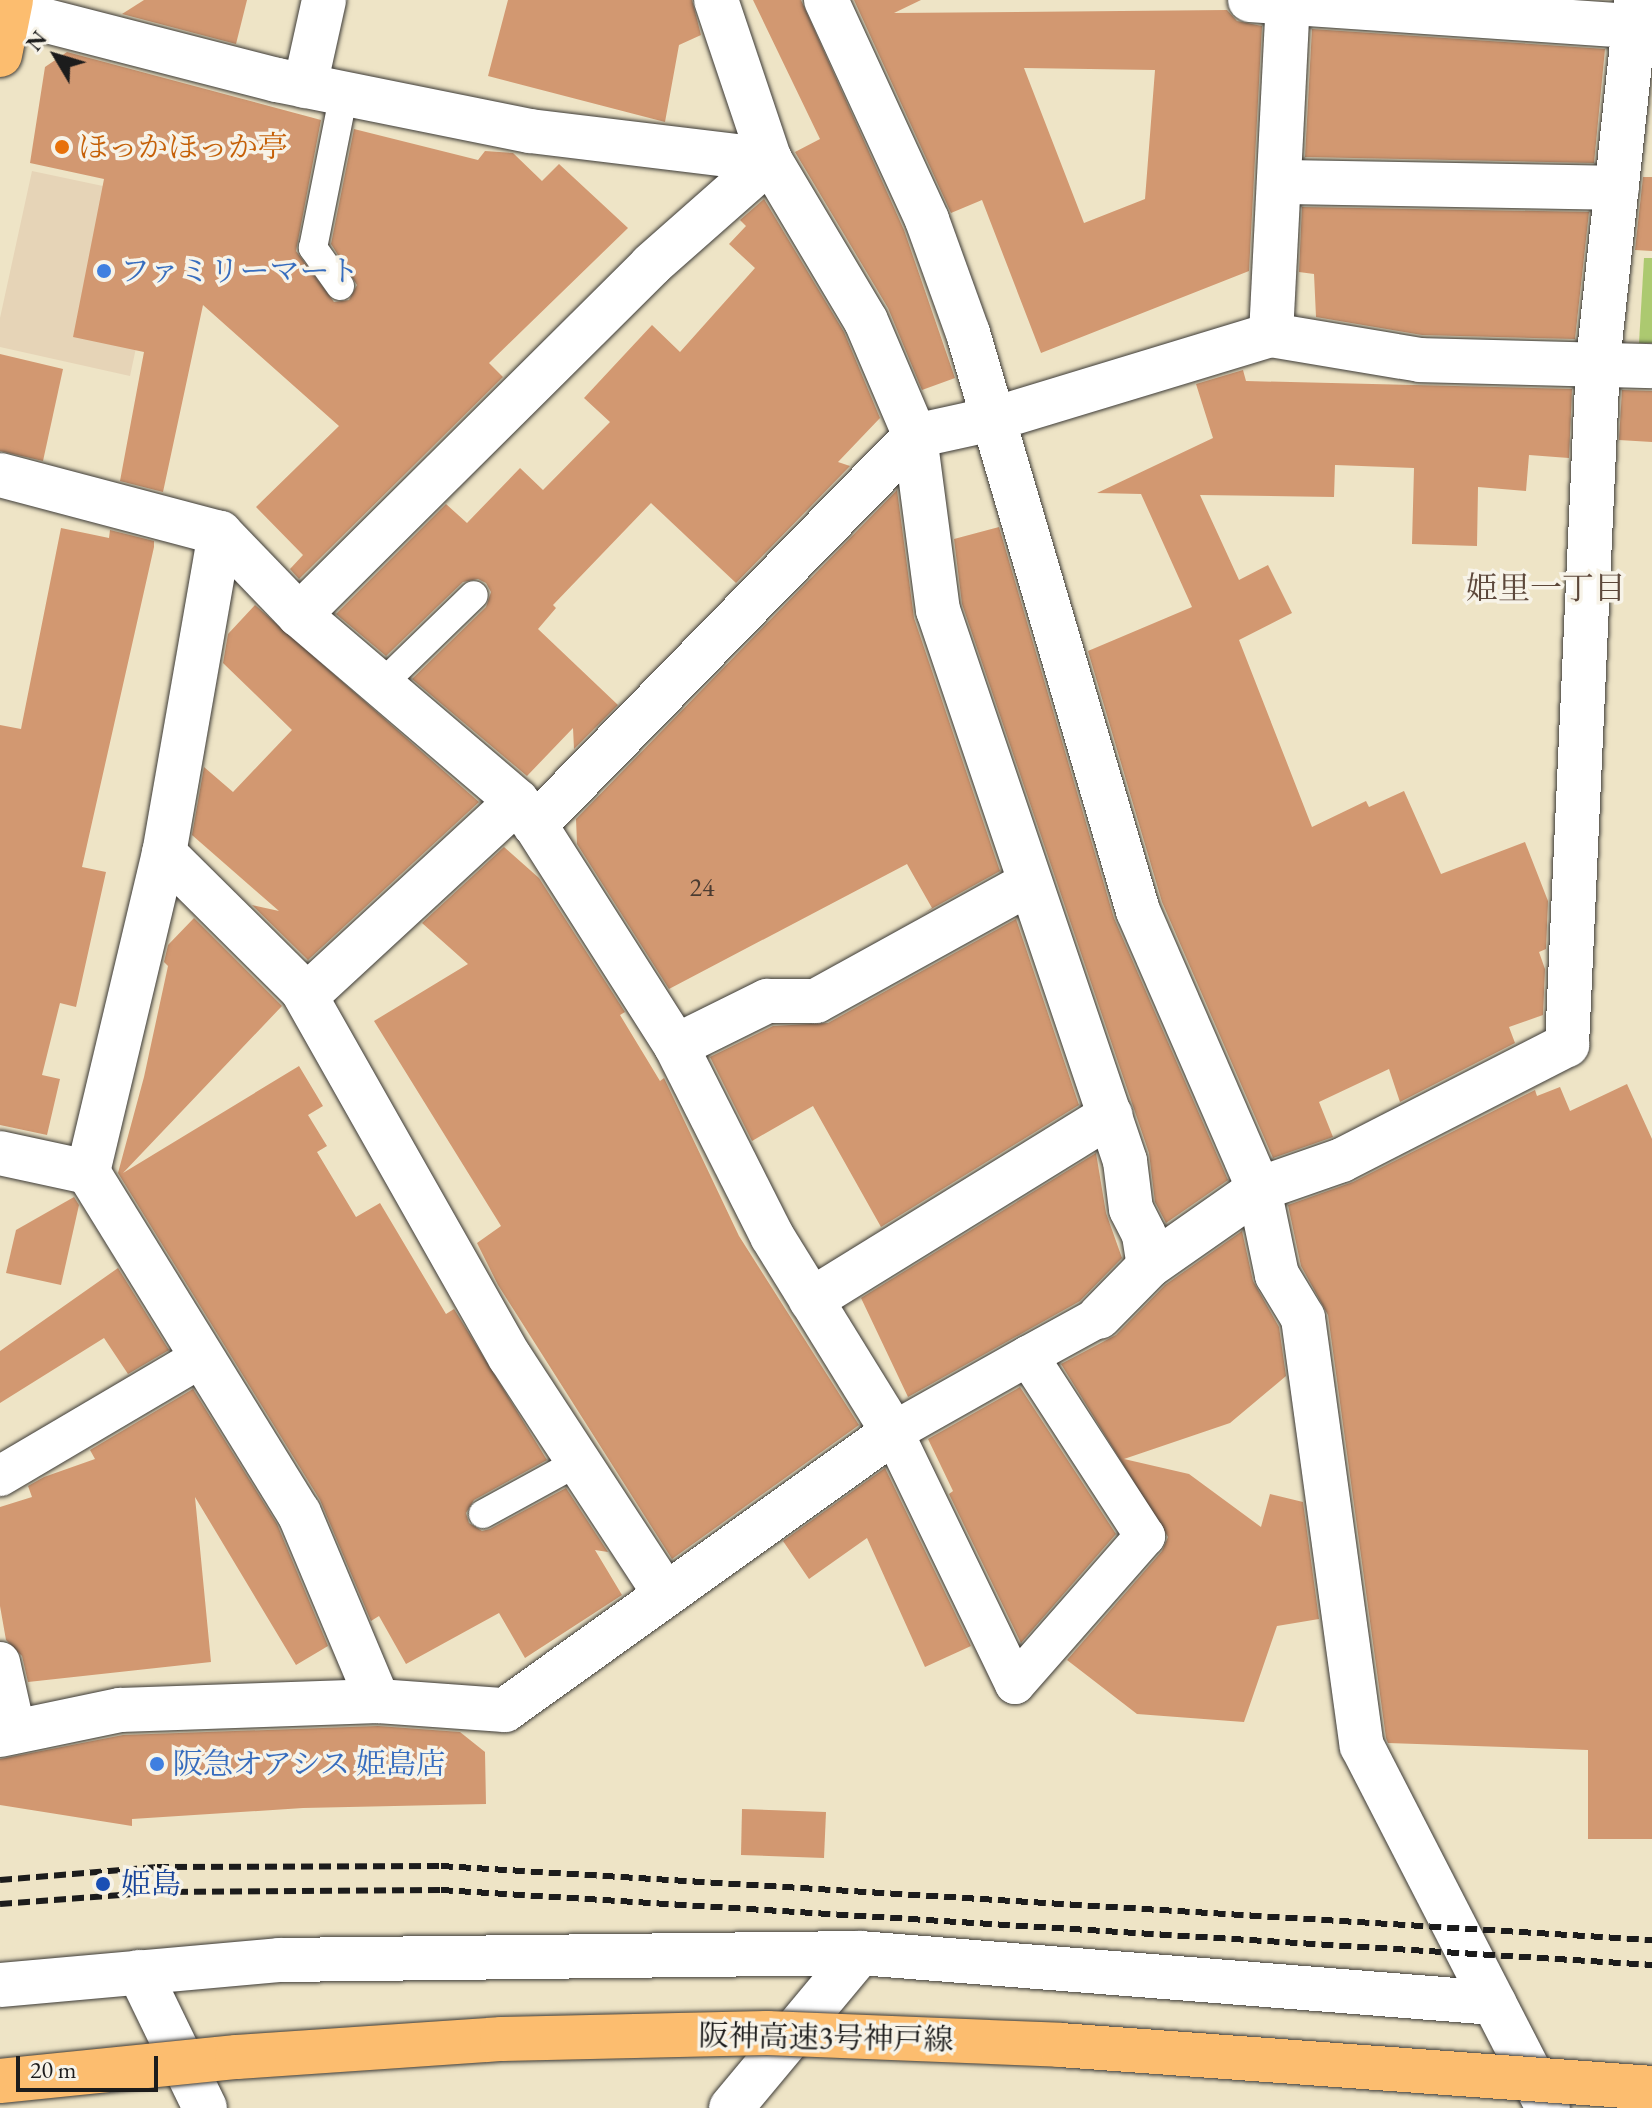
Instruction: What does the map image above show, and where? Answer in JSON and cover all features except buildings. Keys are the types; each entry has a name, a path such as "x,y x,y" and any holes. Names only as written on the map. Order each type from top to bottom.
{"main road":[{"path":"0,55 10,5"},
{"path":"0,2052 498,2019 767,2033"},
{"name":"阪神高速3号神戸線","path":"0,2081 237,2057 502,2039 767,2033 1060,2045 1652,2088"}],"street":[{"path":"324,0 324,90"},
{"path":"716,0 770,160 866,321 915,436 938,610 1110,1115 1149,1266"},
{"path":"826,0 927,220 997,418 1052,632 1097,762 1138,911 1259,1189 1277,1275 1303,1318 1362,1746 1548,2108"},
{"path":"0,1662 8,1734 120,1710 378,1701 505,1710 893,1432 1099,1317 1149,1266 1259,1189 1342,1160 1567,1045 1598,362 1636,13 1275,1 1280,182 1271,335"},
{"path":"10,5 324,90 530,131 770,160"},
{"path":"299,615 651,265 770,160"},
{"path":"1280,182 1617,188"},
{"path":"306,996 526,813 915,436 997,418 1271,335 1420,360 1598,362 1652,366"},
{"path":"0,475 220,533 299,615 526,813 676,1046 772,1236 893,1432 1015,1684 1145,1536 1028,1356"},
{"path":"220,533 164,853 88,1172 200,1358 299,1513 378,1701"},
{"path":"164,853 306,996 510,1357 665,1594"},
{"path":"676,1046 767,1001 816,1001 1030,883"},
{"path":"811,1300 1110,1115"},
{"path":"0,1153 88,1172"},
{"path":"0,1476 200,1358"},
{"path":"0,1985 279,1960 860,1953 1494,2003"},
{"path":"731,2108 860,1953"},
{"path":"139,1972 205,2108"}],"lane":[{"path":"324,90 313,248 340,286"},
{"path":"381,685 474,595"},
{"path":"483,1514 578,1462"}],"shaded area":[{"path":"32,171 221,211 152,273 130,376 0,347 0,318"}],"green space":[{"path":"1644,258 1652,258 1652,343 1639,343"}],"railway":[{"path":"0,1880 157,1867 441,1866 1652,1940"},
{"path":"0,1904 158,1892 441,1890 1652,1965"}],"place":[{"name":"ほっかほっか亭","path":"62,147"},
{"name":"ファミリーマート","path":"104,271"},
{"name":"阪急オアシス 姫島店","path":"157,1764"},
{"name":"姫島","path":"103,1884"}],"district":[{"name":"姫里一丁目","path":"1546,588"}]}
